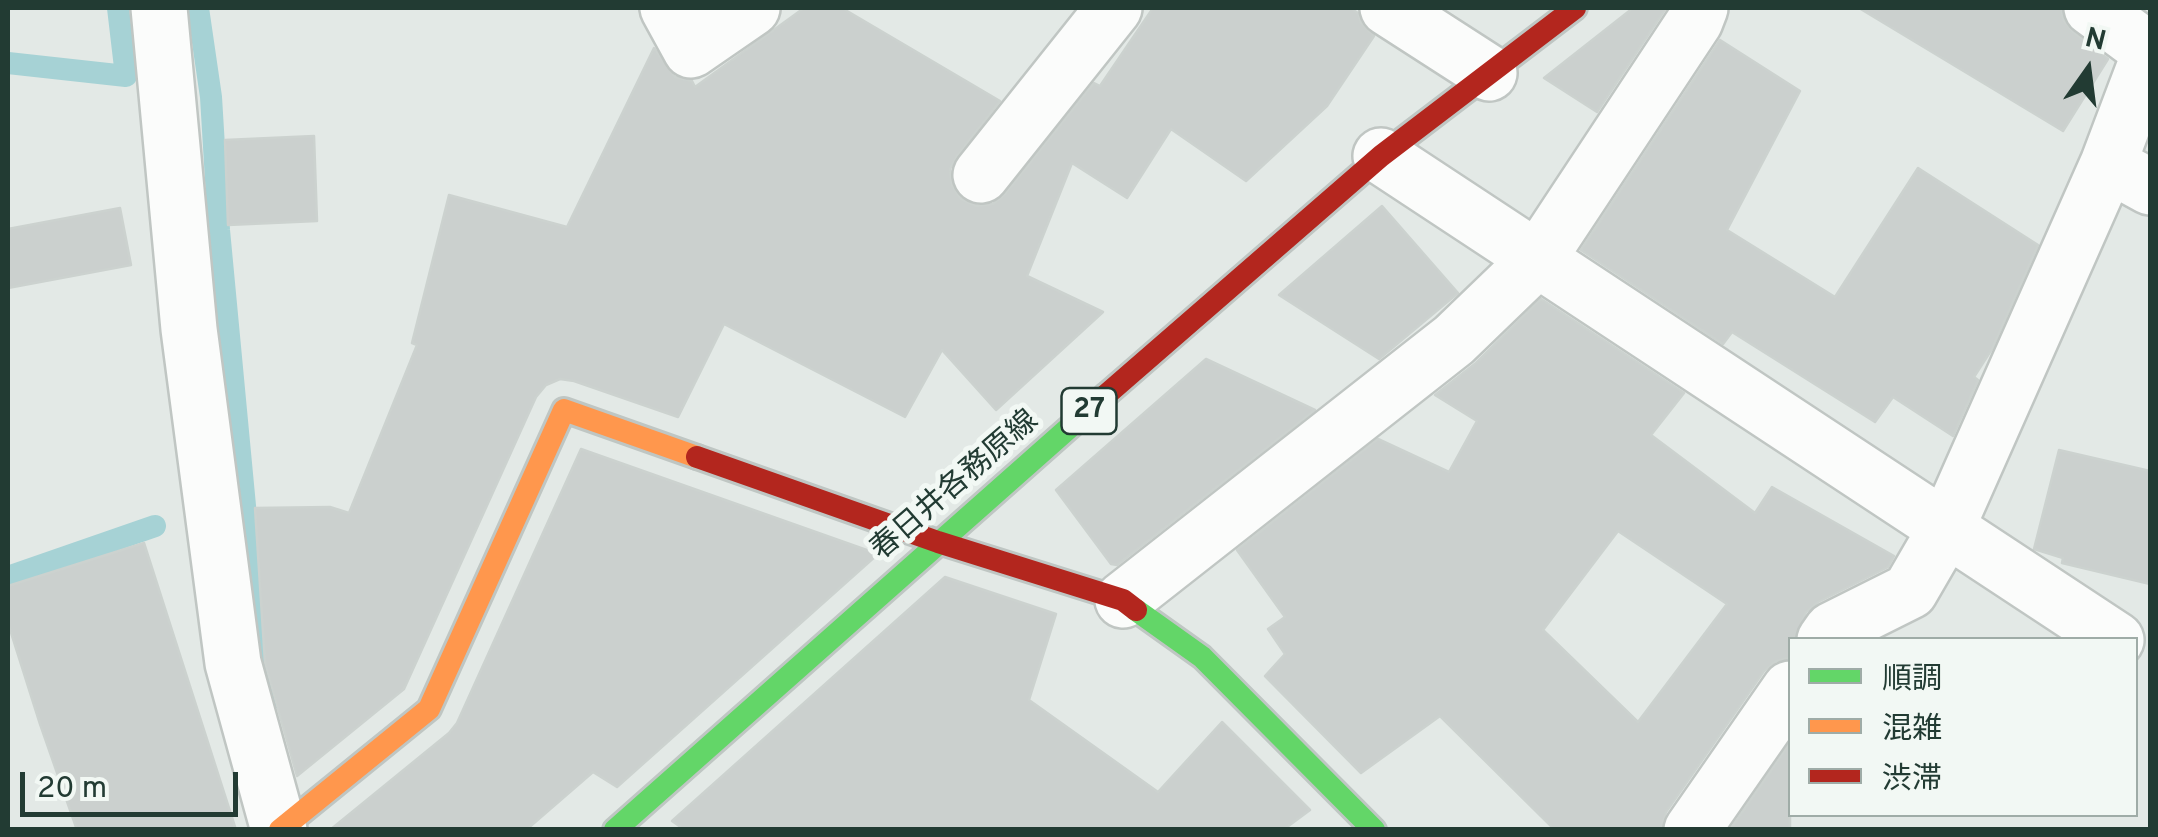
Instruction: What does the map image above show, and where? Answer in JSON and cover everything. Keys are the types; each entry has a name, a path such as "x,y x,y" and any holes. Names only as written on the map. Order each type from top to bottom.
{"street":[{"path":"159,8 189,329 232,663 279,830 429,710 564,410 938,542 1123,600 1202,657 1374,830"},
{"path":"668,8 691,50 752,8"},
{"path":"981,176 1114,8"},
{"path":"1388,8 1490,73"},
{"name":"春日井各務原線","path":"623,827 938,542 1382,156 1576,8"},
{"path":"1123,600 1454,340 1537,260 1700,8"},
{"path":"1827,637 1832,630 1910,591 2129,176 2150,52 2092,8"},
{"path":"1382,156 2111,637"},
{"path":"1692,830 1788,692"}],"building":[{"path":"804,8 842,8 1000,101 950,169 952,185 961,199 977,206 993,204 1005,194 1094,83 1100,86 1153,8 1350,8 1374,36 1327,106 1246,181 1171,129 1127,198 1072,163 1027,276 1103,312 996,410 942,350 905,417 724,324 678,417 574,381 560,379 546,385 536,397 404,689 297,776 265,663 255,508 330,507 349,513 417,345 412,343 449,195 567,227 654,48 675,77 692,81 695,87"},
{"path":"1633,8 1666,8 1597,112 1544,78"},
{"path":"1859,8 2061,8 2064,21 2073,32 2108,59 2063,131"},
{"path":"1720,40 1800,91 1727,230 1835,297 1918,168 2038,245 1992,349 1974,377 1978,380 1953,436 1893,397 1875,422 1732,332 1723,344 1581,250"},
{"path":"314,136 317,221 228,225 225,140"},
{"path":"1382,206 1458,293 1379,359 1279,295"},
{"path":"120,208 131,265 8,288 8,229"},
{"path":"1541,299 1684,393 1651,435 1755,513 1772,487 1894,556 1888,567 1806,612 1795,637 1788,637 1788,658 1776,661 1764,671 1666,812 1661,830 1554,829 1440,716 1361,773 1265,676 1285,654 1268,629 1285,617 1237,550 1378,439 1449,472 1477,421 1435,395 1476,363","holes":["1618,531 1727,604 1638,722 1543,630"]},
{"path":"1206,359 1315,410 1117,565 1111,564 1056,490"},
{"path":"581,449 878,554 617,787 593,772 526,830 330,830 457,723"},
{"path":"2059,450 2150,471 2150,584 2062,563 2063,558 2034,549"},
{"path":"144,543 236,830 77,830 40,724 8,623 8,586"},
{"path":"945,577 1056,614 1029,700 1158,792 1222,722 1310,810 1283,830 685,830 672,821"},
{"path":"1788,746 1790,830 1730,830"}],"waterway":[{"path":"8,63 126,76 118,8"},
{"path":"198,8 211,97 219,230 257,633 269,700"},
{"path":"8,577 155,526"}],"traffic: fast":[{"path":"615,830 1106,395"},
{"path":"1136,610 1202,657 1374,830"}],"traffic: slow":[{"path":"280,830 429,709 564,410 697,457"}],"traffic: jam":[{"path":"1106,395 1381,156 1575,8"},
{"path":"697,457 938,542 1123,600 1136,610"}]}
